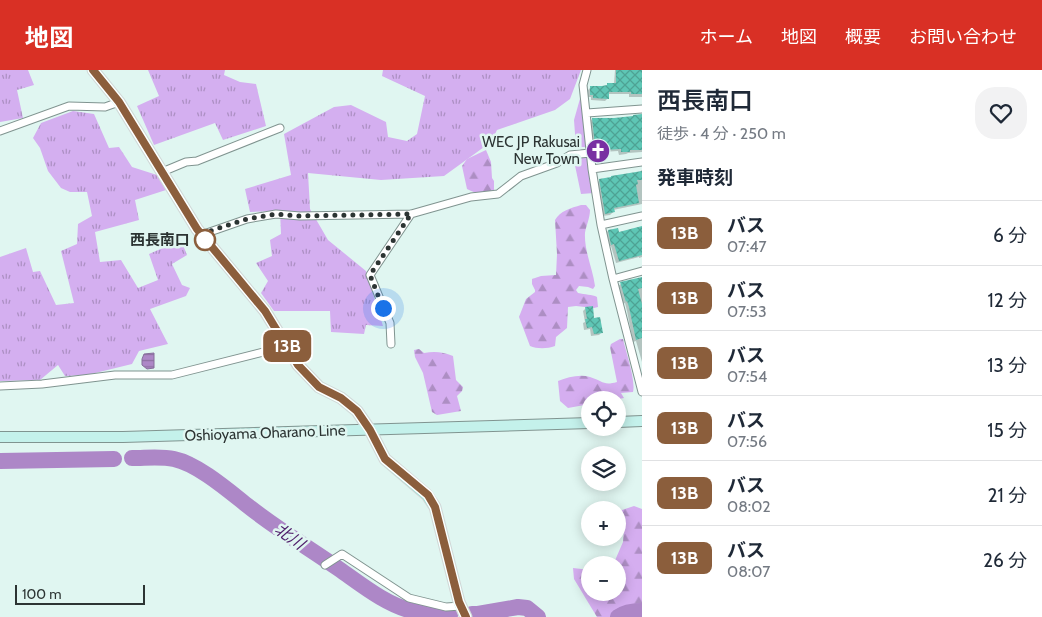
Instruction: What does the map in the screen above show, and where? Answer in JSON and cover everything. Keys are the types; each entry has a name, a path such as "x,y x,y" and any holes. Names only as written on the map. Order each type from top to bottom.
{"main road":[{"path":"93,70 119,102 201,234 265,311 298,365 319,387 341,398 357,411 370,430 385,459 428,495 435,507 463,612"},
{"path":"626,422 642,421"},
{"name":"Oshioyama Oharano Line","path":"0,437 123,437 581,423"}],"street":[{"path":"587,70 583,84 592,169 601,224 642,392"},
{"path":"0,131 69,106 105,107 119,102"},
{"path":"587,113 642,109"},
{"path":"162,172 186,162 198,161 280,128"},
{"path":"201,234 247,219 276,214 300,216 411,214 471,197 498,194 521,176 557,163 570,155 590,153"},
{"path":"592,169 642,162"},
{"path":"392,344 390,323 370,275 411,214"},
{"path":"601,224 642,216"},
{"path":"613,279 642,271"},
{"path":"0,386 42,384 115,375 172,375 287,346"},
{"path":"325,565 342,554 409,598 446,606 463,612"}],"green space":[{"path":"0,70 28,70 34,85 17,90 23,118 0,122"},
{"path":"148,70 225,70 224,75 240,82 256,84 266,126 223,140 215,123 154,145 137,106 159,96"},
{"path":"383,70 581,70 570,99 555,110 497,130 491,142 444,176 381,180 308,173 310,209 328,240 366,271 383,326 366,325 364,334 331,332 330,311 274,311 261,293 268,281 256,263 272,256 270,240 281,234 280,211 250,212 245,189 291,175 284,134 334,107 351,105 386,122 388,137 407,141 417,134 425,96 382,76"},
{"path":"583,88 588,147 576,147 574,120"},
{"path":"73,111 94,114 109,148 119,147 132,167 157,175 166,190 135,200 139,220 95,232 100,262 121,260 138,288 158,280 149,254 181,240 187,255 172,264 182,285 190,288 186,296 150,309 168,344 139,351 132,364 87,375 65,376 58,365 40,380 0,381 0,257 26,248 33,272 40,271 56,305 74,303 61,251 77,244 78,224 92,216 87,192 70,192 61,188 48,171 40,148 33,138 41,123"},
{"path":"486,150 491,162 494,190 477,193 467,189 462,166 467,159"},
{"path":"589,155 594,193 581,194 573,156"},
{"path":"586,205 590,210 585,240 595,286 593,289 579,286 576,290 578,293 597,297 598,307 568,307 567,328 556,337 555,346 539,348 530,346 519,317 526,299 535,292 532,279 556,275 555,220 563,212"},
{"path":"623,339 633,381 633,392 581,391 581,406 568,408 560,401 558,381 582,376 606,383 617,382 611,344"},
{"path":"419,349 424,353 439,352 453,356 456,380 463,387 457,396 461,411 437,415 432,412 423,373 415,357 414,350"},
{"path":"634,506 642,509 642,617 597,617 587,601 626,601 626,556 617,556 621,546 626,546 626,509"},
{"path":"573,568 581,569 581,591 574,579"}],"shaded area":[{"path":"154,353 154,368 147,369 142,365 144,354"}],"building":[{"path":"616,70 642,70 642,94 609,92 609,99 593,98 593,95 590,95 590,86 616,83"},
{"path":"642,114 642,150 621,152 621,149 604,150 604,155 596,156 592,118 614,118"},
{"path":"642,171 642,180 637,180 638,184 636,185 639,203 614,208 615,212 605,214 599,179"},
{"path":"642,226 642,255 619,261 614,244 611,245 608,230 618,228 619,232"},
{"path":"642,277 642,288 638,289 642,304 642,338 636,340 629,307 620,282"},
{"path":"593,306 594,318 600,317 603,333 594,334 592,327 587,328 585,307"}],"waterway":[{"name":"北川","path":"132,458 169,458 193,466 270,523 383,599 412,611 450,615"},
{"name":"北川","path":"0,461 114,459"},
{"name":"北川","path":"472,614 518,607 527,608 538,617"},
{"name":"北川","path":"618,617 629,612 642,611"}],"bus line":[{"name":"13B","path":"93,70 119,102 197,229 265,311 298,365 319,387 341,398 357,411 370,430 385,459 428,495 435,507 459,602 466,617"}],"place":[{"name":"WEC JP Rakusai New Town","path":"598,151"},
{"name":"西長南口","path":"205,240"}],"route":[{"path":"205,240 201,234 247,219 276,214 300,216 411,214 370,275 383,308"}]}
